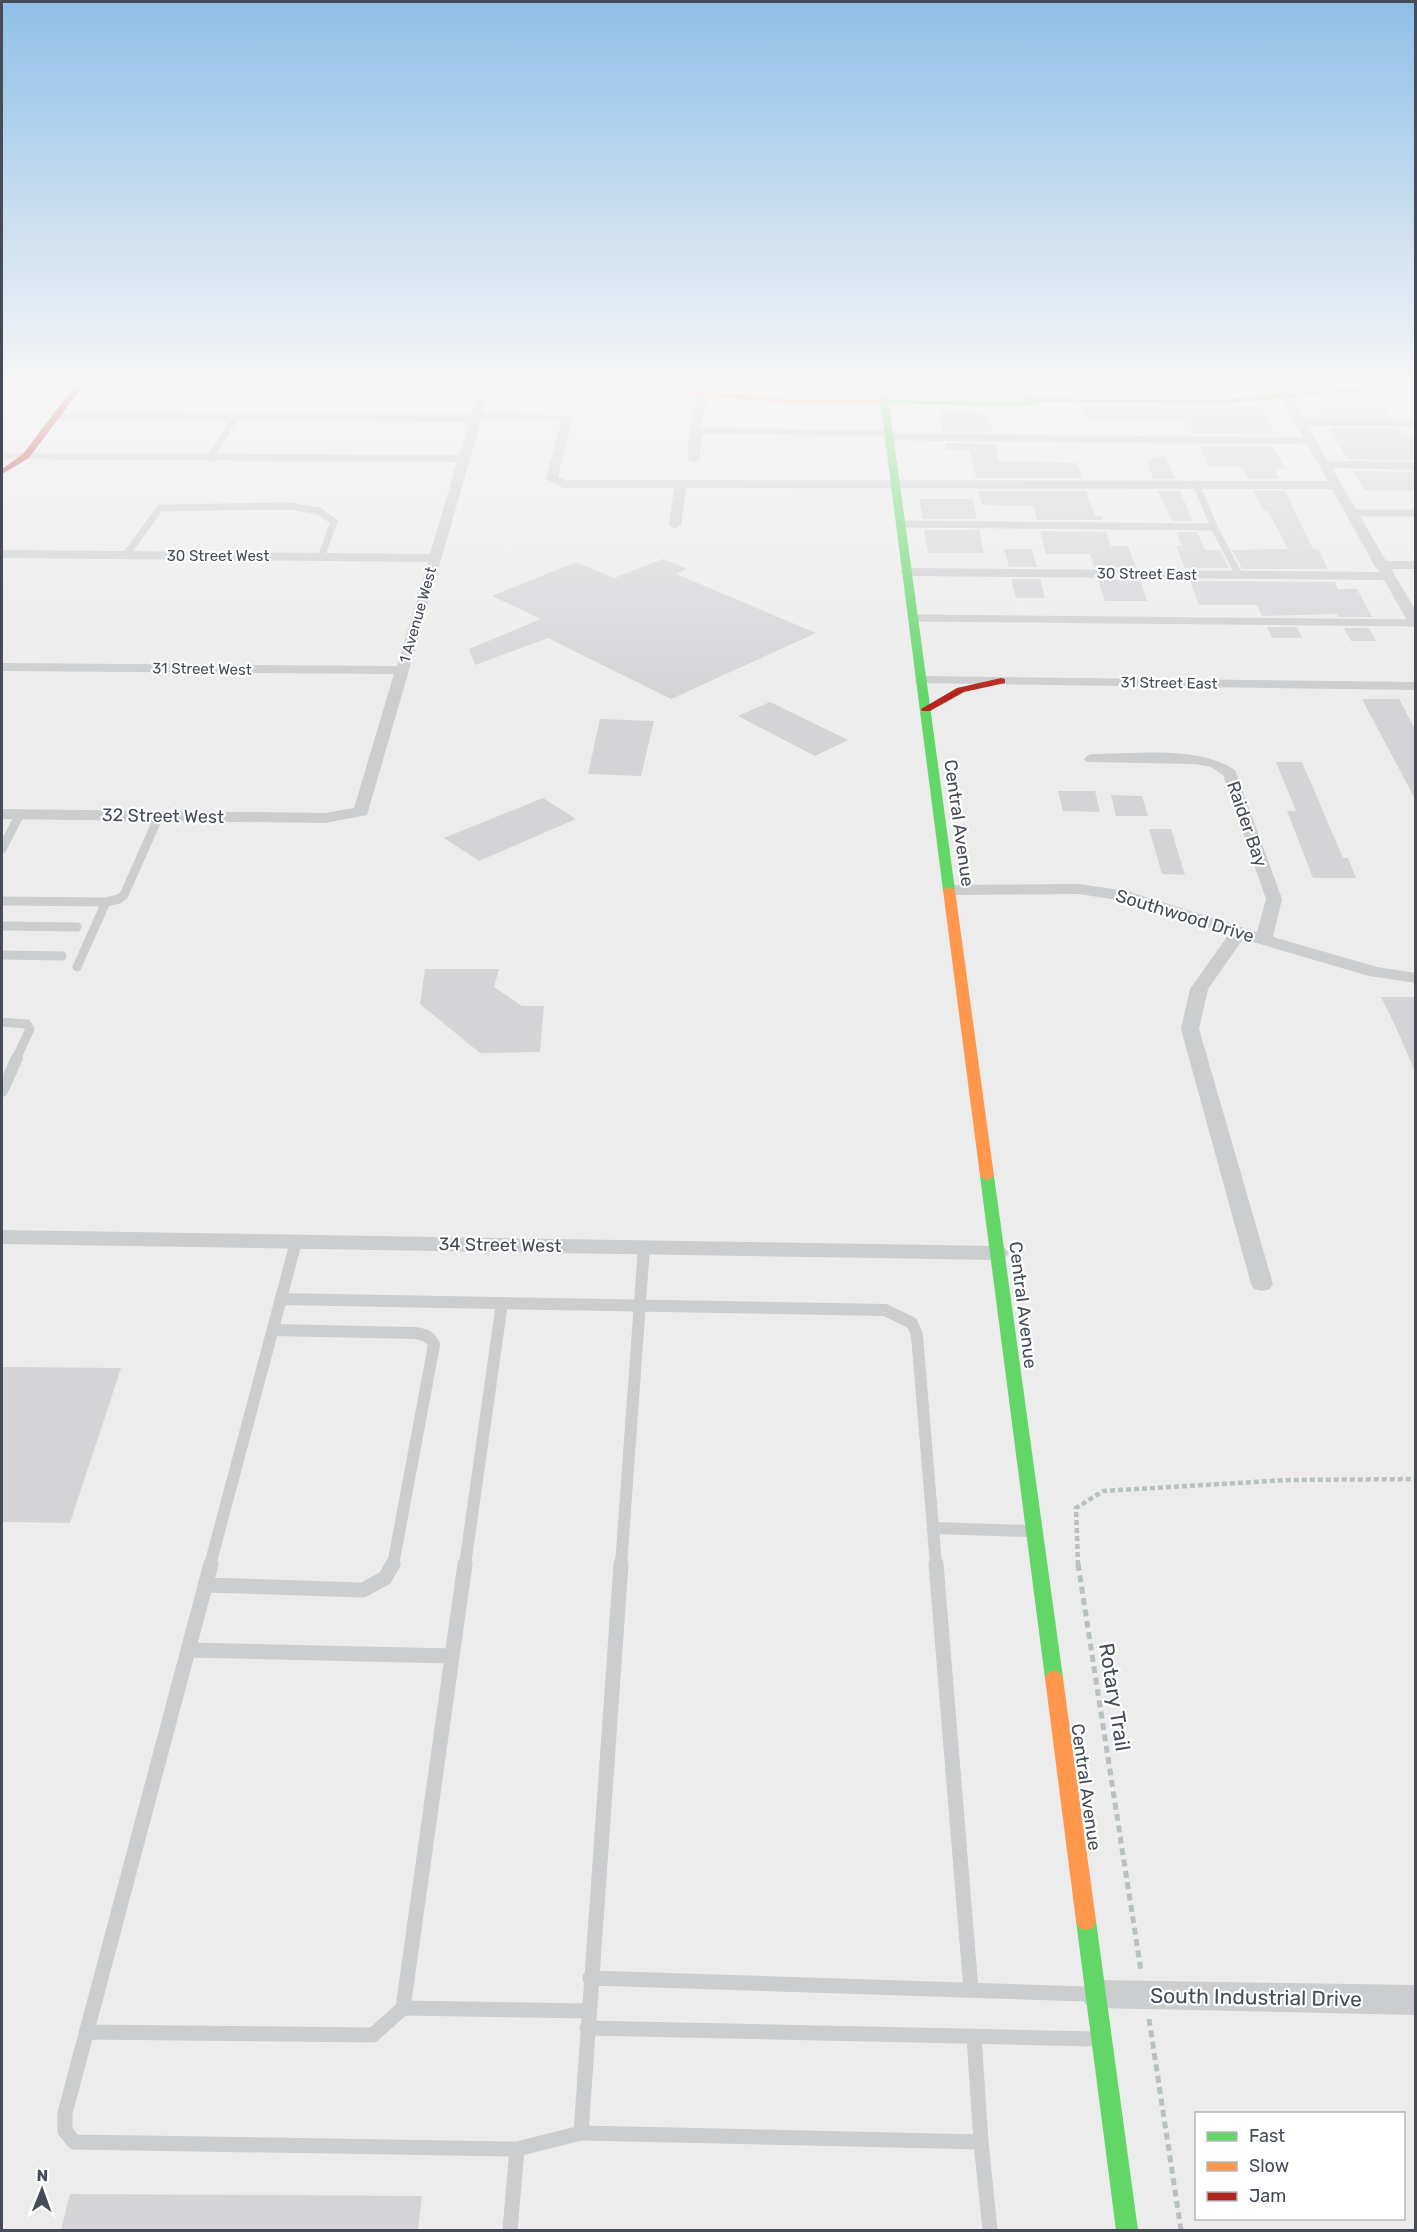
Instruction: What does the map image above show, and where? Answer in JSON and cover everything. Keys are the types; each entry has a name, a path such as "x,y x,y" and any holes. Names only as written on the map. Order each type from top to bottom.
{"main road":[{"name":"Central Avenue","path":"896,488 1127,2230"},
{"path":"926,709 961,690 1001,681"}],"street":[{"name":"1 Avenue West","path":"325,818 361,812 455,488"},
{"path":"675,525 680,488"},
{"path":"1337,488 1415,623"},
{"name":"30 Street West","path":"2,554 435,558"},
{"name":"30 Street East","path":"907,572 1239,575 1384,570 1416,565"},
{"name":"31 Street West","path":"2,667 402,670"},
{"name":"31 Street East","path":"922,680 1416,686"},
{"name":"Raider Bay","path":"1092,759 1195,759 1216,764 1230,773 1274,899 1264,940"},
{"name":"32 Street West","path":"2,814 325,818"},
{"name":"Southwood Drive","path":"950,890 1079,890 1127,896 1264,940 1375,972 1416,978"},
{"path":"1239,932 1199,989 1191,1029 1262,1284"},
{"name":"34 Street West","path":"2,1237 998,1253"},
{"name":"South Industrial Drive","path":"1096,1994 1416,2000"}],"lane":[{"path":"1199,488 1214,527 1239,575"},
{"path":"126,555 160,508 290,506 319,511 334,522 321,557"},
{"path":"1352,513 1416,513"},
{"path":"901,524 1214,527"},
{"path":"913,618 1415,623"},
{"path":"2,849 20,814"},
{"path":"2,901 112,902 124,895 159,816"},
{"path":"77,967 106,902"},
{"path":"2,926 77,927"},
{"path":"2,956 62,956"},
{"path":"2,1022 27,1024 30,1029 2,1091"},
{"path":"296,1242 86,2032 65,2113 65,2131 74,2142 517,2149 581,2133 981,2142"},
{"path":"581,2133 590,1978 644,1247"},
{"path":"281,1299 885,1310 912,1323 917,1335 971,1990"},
{"path":"86,2032 374,2035 403,2008 502,1303"},
{"path":"205,1586 363,1590 389,1575 393,1565 434,1345 432,1338 425,1334 414,1333 273,1330"},
{"path":"933,1528 1034,1531"},
{"path":"188,1650 452,1656"},
{"path":"590,1978 1096,1994"},
{"path":"403,2008 588,2011"},
{"path":"587,2028 1102,2039"},
{"path":"974,2037 990,2230"},
{"path":"510,2230 517,2149"}],"path":[{"name":"Rotary Trail","path":"1181,2230 1077,1559 1076,1508 1103,1491 1288,1480 1416,1479"}],"building":[{"path":"1364,488 1416,488 1416,491"},
{"path":"978,491 1086,491 1095,516 1101,516 1103,520 1037,520 1033,506 982,505"},
{"path":"1158,491 1180,491 1193,521 1172,521"},
{"path":"1254,491 1285,491 1313,549 1318,549 1328,569 1242,569 1232,550 1288,549 1268,511 1263,511"},
{"path":"919,499 973,499 977,519 923,519"},
{"path":"924,530 979,530 984,553 928,553"},
{"path":"1040,531 1106,532 1111,546 1128,546 1136,568 1094,567 1090,554 1046,554"},
{"path":"1176,532 1197,532 1205,550 1220,550 1229,568 1185,568 1176,546 1182,546"},
{"path":"1004,549 1032,549 1037,567 1009,567"},
{"path":"663,559 687,569 676,574 816,633 671,699 548,638 475,665 469,649 541,619 492,596 576,562 614,578"},
{"path":"1011,579 1040,579 1045,598 1016,598"},
{"path":"1098,580 1140,580 1147,601 1105,601"},
{"path":"1190,581 1335,582 1338,589 1357,589 1372,617 1338,617 1337,614 1262,616 1257,605 1199,605"},
{"path":"1267,627 1297,627 1302,638 1272,638"},
{"path":"1344,628 1369,628 1376,641 1351,641"},
{"path":"1362,699 1399,699 1416,731 1416,801"},
{"path":"770,702 848,740 815,756 738,716"},
{"path":"600,719 654,721 641,776 588,774"},
{"path":"1276,762 1302,762 1343,858 1348,858 1356,878 1313,878 1287,811 1296,811"},
{"path":"1058,791 1095,791 1100,812 1063,811"},
{"path":"1111,795 1142,796 1148,816 1116,816"},
{"path":"543,798 576,819 479,861 444,838"},
{"path":"1149,829 1171,829 1185,875 1162,874"},
{"path":"425,969 499,969 494,987 522,1006 544,1006 540,1052 480,1053 420,1004"},
{"path":"1381,997 1416,997 1416,1074 1395,1025"},
{"path":"2,1367 121,1368 70,1523 2,1522"},
{"path":"70,2194 422,2196 418,2230 61,2230"}],"traffic: fast":[{"path":"896,488 949,890"},
{"path":"987,1176 1054,1678"},
{"path":"1086,1921 1127,2230"}],"traffic: slow":[{"path":"949,890 987,1176"},
{"path":"1054,1678 1086,1921"}],"traffic: jam":[{"path":"926,709 961,690 1001,681"}]}
